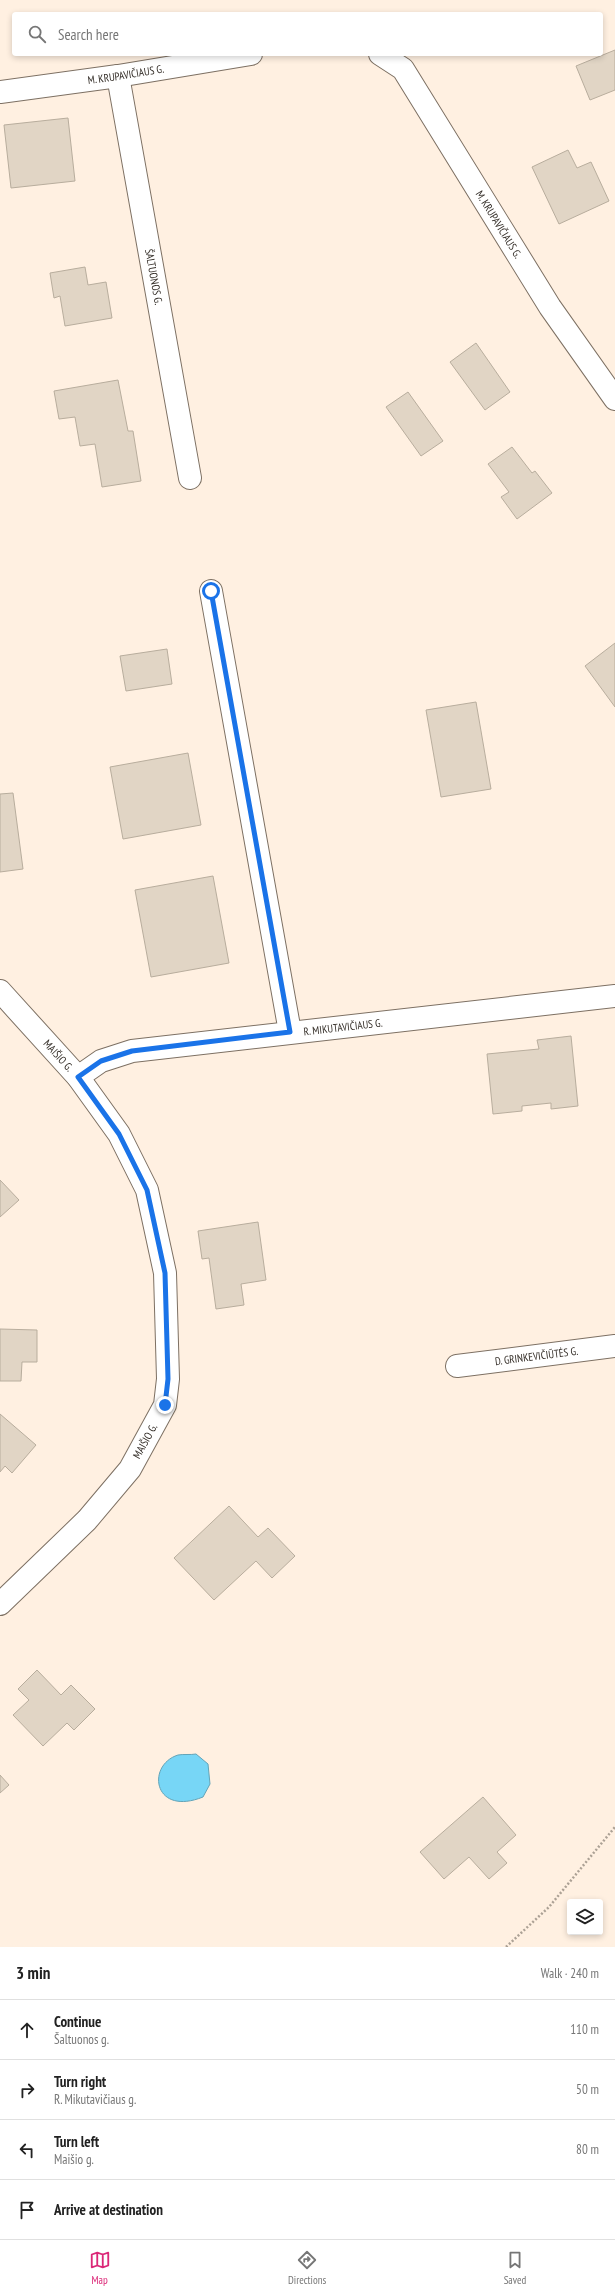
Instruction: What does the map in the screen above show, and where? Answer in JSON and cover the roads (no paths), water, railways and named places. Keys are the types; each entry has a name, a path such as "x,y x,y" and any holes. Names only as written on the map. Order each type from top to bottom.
{"street":[{"name":"M. KRUPAVIČIAUS G.","path":"0,92 118,76 239,56"},
{"name":"M. KRUPAVIČIAUS G.","path":"383,56 403,69 550,307 615,399"},
{"name":"ŠALTUONOS G.","path":"118,76 190,478"},
{"path":"211,591 290,1032"},
{"name":"MAIŠIO G.","path":"0,991 78,1077 119,1134 147,1190 165,1273 168,1379 165,1405 130,1469 87,1520 0,1604"},
{"name":"R. MIKUTAVIČIAUS G.","path":"78,1077 101,1061 132,1051 615,996"},
{"name":"D. GRINKEVIČIŪTĖS G.","path":"457,1366 615,1346"}],"water":[{"path":"196,1754 208,1764 210,1784 203,1797 186,1801 174,1800 165,1795 160,1787 159,1778 161,1769 168,1760 178,1755"}]}
